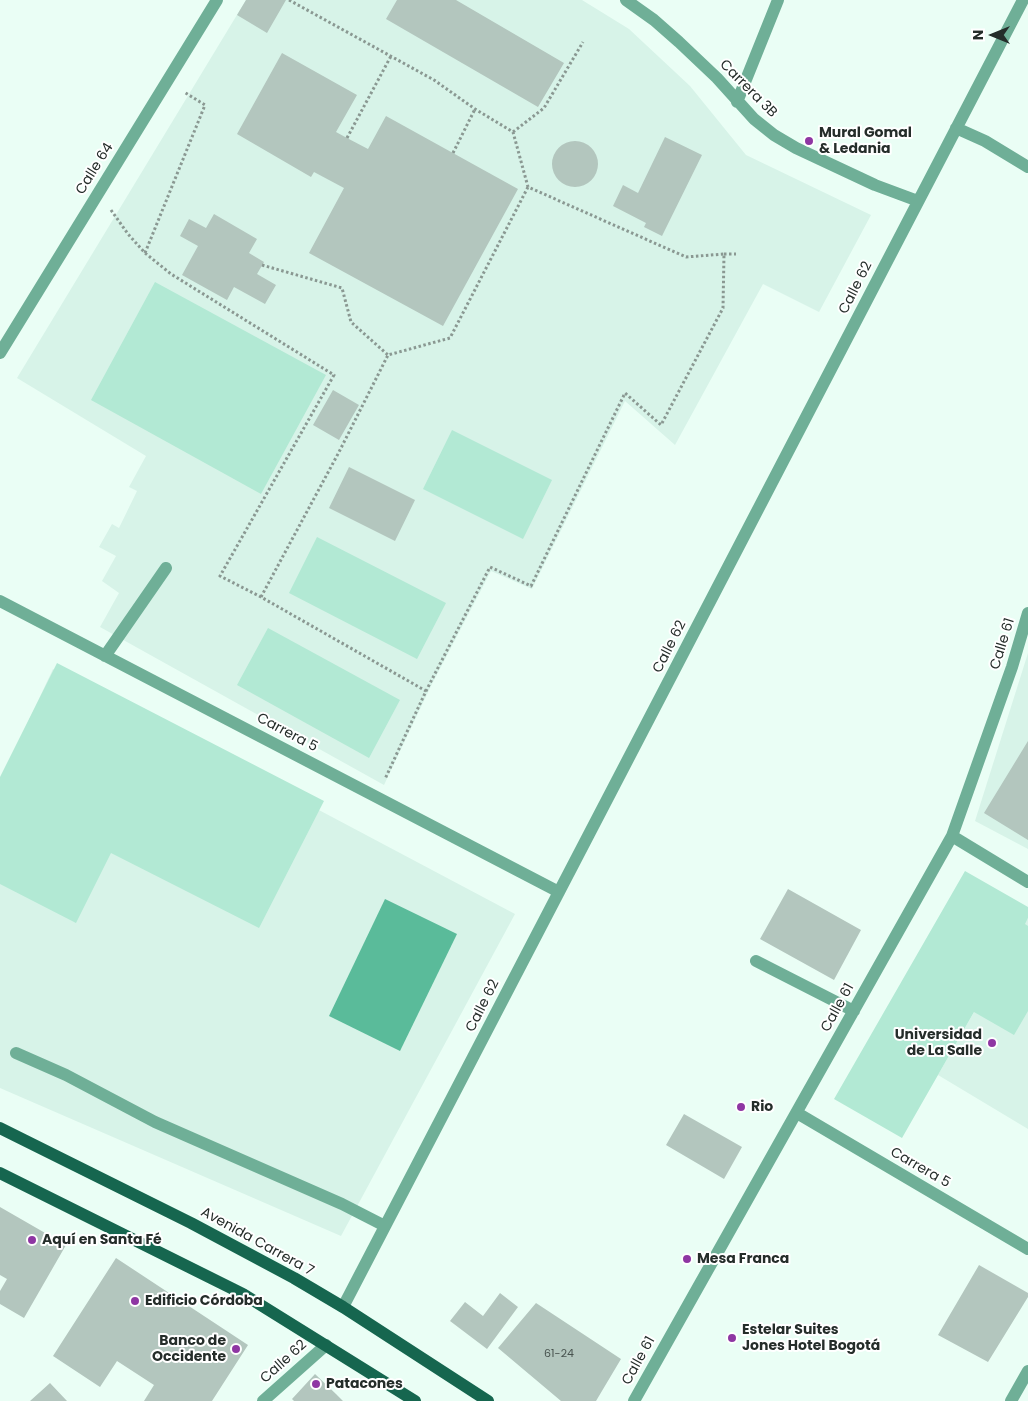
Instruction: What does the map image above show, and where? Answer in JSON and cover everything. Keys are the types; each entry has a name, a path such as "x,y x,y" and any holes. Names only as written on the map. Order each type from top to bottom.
{"main road":[{"name":"Avenida Carrera 7","path":"0,1128 226,1241 343,1307 488,1401"},
{"path":"0,1173 243,1294 415,1401"}],"street":[{"name":"Calle 64","path":"0,353 216,0"},
{"name":"Carrera 3B","path":"626,0 654,20 679,42 717,78 737,102 774,135 796,148 875,184 918,201"},
{"path":"737,102 778,0"},
{"name":"Calle 62","path":"343,1307 1022,0"},
{"path":"956,128 999,149 1028,167"},
{"path":"105,656 166,568"},
{"name":"Carrera 5","path":"0,602 559,892"},
{"name":"Calle 61","path":"634,1401 952,836 1012,667 1028,613"},
{"path":"952,836 1028,882"},
{"path":"756,961 854,1011"},
{"path":"16,1053 66,1075 155,1122 342,1204 385,1226"},
{"name":"Carrera 5","path":"796,1112 1028,1249"},
{"name":"Calle 62","path":"263,1401 326,1345"},
{"path":"1011,1401 1028,1371"}],"path":[{"path":"261,597 339,452 388,355 450,338 528,187 513,132 475,109 434,80 289,0"},
{"path":"513,132 544,108 583,42"},
{"path":"347,138 391,56"},
{"path":"145,253 205,105 167,81"},
{"path":"453,153 475,109"},
{"path":"528,187 686,257 736,254"},
{"path":"98,193 128,234 145,253 171,274 334,374 220,576 261,597 426,692"},
{"path":"376,797 426,692 490,567 531,586 625,393 661,426 724,308 724,254"},
{"path":"262,266 342,288 351,322 388,355"}],"shaded area":[{"path":"246,0 582,0 629,29 690,86 746,155 871,215 819,312 763,284 675,445 625,401 532,589 491,571 431,686 384,785 100,627 119,593 102,581 116,556 99,547 112,524 119,528 137,491 129,487 146,456 17,378"},
{"path":"155,282 326,375 261,494 91,400"},
{"path":"452,430 552,480 523,539 423,489"},
{"path":"317,537 446,603 417,659 289,593"},
{"path":"268,628 400,700 369,758 237,685"},
{"path":"1028,653 1028,849 975,821"},
{"path":"57,663 324,801 259,928 111,853 76,923 0,884 0,777"},
{"path":"53,669 515,914 341,1236 0,1088 0,781"},
{"path":"965,871 1028,907 1028,918 1025,924 1028,926 1028,1011 1014,1035 974,1012 902,1138 834,1099"},
{"path":"385,899 457,934 400,1051 329,1016"},
{"name":"Universidad de La Salle","path":"1028,918 1028,1129 938,1075"}],"building":[{"path":"246,0 286,0 267,33 237,15"},
{"path":"397,0 456,0 564,63 538,107 386,19"},
{"path":"282,53 357,95 336,132 368,149 386,116 518,189 443,326 309,253 344,188 314,172 311,177 237,134"},
{"path":"665,137 702,155 662,236 644,227 646,223 613,206 623,185 638,193"},
{"path":"570,141 580,141 592,147 597,155 597,173 592,181 584,186 570,187 562,184 555,177 552,169 552,159 555,151 562,144"},
{"path":"214,214 257,239 249,253 264,262 257,274 276,285 265,304 234,287 227,300 182,275 198,246 180,236 189,219 206,228"},
{"path":"333,390 359,405 339,440 313,425"},
{"path":"349,467 415,500 395,541 329,508"},
{"path":"1028,741 1028,840 984,813"},
{"path":"788,889 861,930 834,980 760,939"},
{"path":"684,1114 742,1147 724,1179 666,1145"},
{"path":"0,1207 66,1245 24,1318 0,1304 0,1291 7,1279 0,1275"},
{"name":"Edificio Córdoba","path":"116,1258 248,1345 212,1401 144,1401 154,1385 117,1361 100,1387 53,1356"},
{"path":"979,1265 1028,1293 1028,1297 988,1362 938,1335"},
{"path":"500,1293 518,1307 487,1349 450,1321 465,1302 483,1316"},
{"path":"536,1303 621,1359 596,1401 561,1401 498,1348"},
{"name":"Patacones","path":"315,1374 343,1401 294,1401 292,1399"},
{"path":"50,1383 67,1401 30,1401"}],"place":[{"name":"Mural Gomal & Ledania","path":"809,141"},
{"name":"Universidad de La Salle","path":"992,1043"},
{"name":"Rio","path":"741,1107"},
{"name":"Aquí en Santa Fé","path":"32,1240"},
{"name":"Mesa Franca","path":"687,1259"},
{"name":"Edificio Córdoba","path":"135,1301"},
{"name":"Estelar Suites Jones Hotel Bogotá","path":"732,1338"},
{"name":"Banco de Occidente","path":"236,1349"},
{"name":"Patacones","path":"316,1384"}]}
